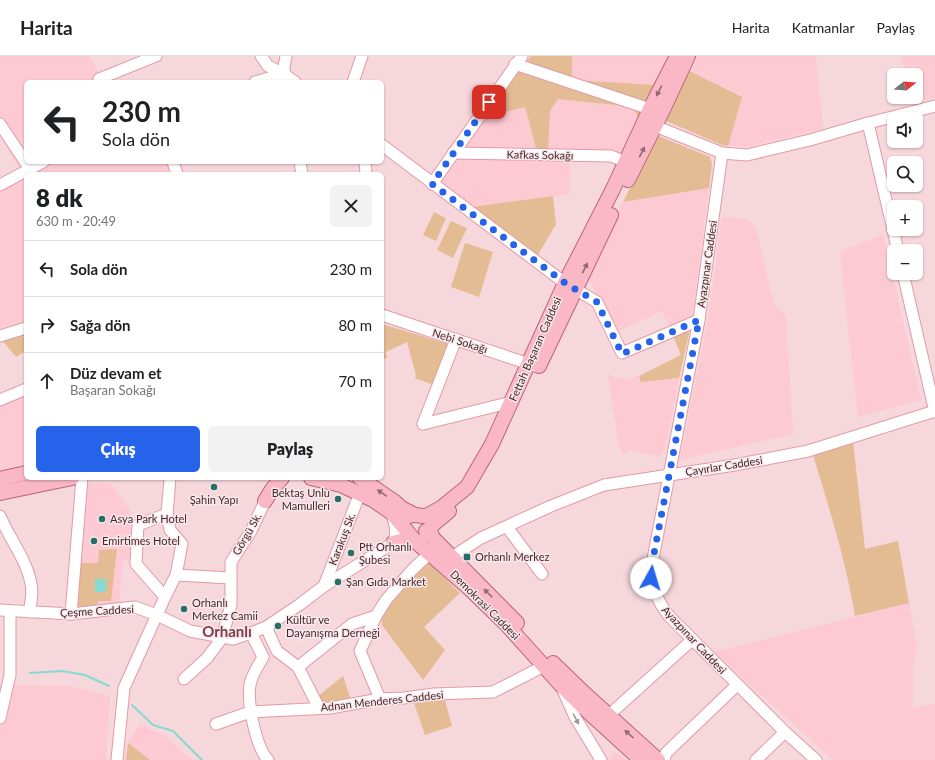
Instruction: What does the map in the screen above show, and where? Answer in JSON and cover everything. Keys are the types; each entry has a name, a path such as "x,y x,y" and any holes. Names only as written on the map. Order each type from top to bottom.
{"main road":[{"name":"Fettah Başaran Caddesi","path":"439,549 430,529 439,519 466,498 476,486 501,444 533,365 650,108 677,56"},
{"name":"Fettah Başaran Caddesi","path":"570,286 655,126 688,56"},
{"name":"Fettah Başaran Caddesi","path":"398,511 415,515 428,515 441,508 467,487 492,444 512,402 533,365"},
{"path":"0,479 24,480"},
{"path":"0,493 27,480"},
{"path":"265,501 273,480"},
{"path":"320,480 341,485 360,493 383,506 398,511 405,522 420,525"},
{"path":"363,480 395,502 398,511 415,541"},
{"name":"Fettah Başaran Caddesi","path":"420,525 439,519"},
{"name":"Demokrasi Caddesi","path":"420,525 501,620 560,684 641,760"},
{"path":"393,543 405,540 415,541 439,549"},
{"name":"Demokrasi Caddesi","path":"439,549 502,607 553,664 658,760"}],"street":[{"path":"98,79 156,56"},
{"path":"261,56 268,66 285,78"},
{"path":"285,78 284,67 286,56"},
{"path":"354,80 362,56"},
{"path":"432,184 519,60 650,108"},
{"path":"270,80 285,78"},
{"path":"655,126 722,153 747,155 810,140 935,106"},
{"path":"868,123 896,244"},
{"path":"0,124 24,160"},
{"path":"384,147 570,286 597,302 622,354 699,320"},
{"name":"Ayazpınar Caddesi","path":"722,153 699,320 651,569 651,578 656,594 664,609 692,640 785,732 816,760"},
{"name":"Kafkas Sokağı","path":"453,154 611,156 626,162"},
{"path":"27,164 30,169"},
{"path":"24,172 39,164"},
{"path":"0,185 24,172"},
{"path":"905,280 935,412"},
{"name":"Nebi Sokağı","path":"384,316 533,365"},
{"path":"0,336 24,329"},
{"path":"456,339 423,424 512,402"},
{"path":"0,400 24,390"},
{"name":"Çayırlar Caddesi","path":"380,699 360,651 376,616 386,600 412,570 439,549 482,538 551,506 604,485 735,465 808,451 935,412"},
{"path":"71,614 82,480"},
{"path":"117,760 124,688 164,597 176,575 182,544 170,530 167,514 170,480"},
{"name":"Karakuş Sk.","path":"324,586 360,493"},
{"name":"Görgü Sk.","path":"222,638 231,605 231,562 251,530 265,501"},
{"path":"393,543 396,536 398,511"},
{"path":"164,597 136,564 138,525 167,514"},
{"path":"0,516 25,567 31,584 32,594 29,612"},
{"path":"507,527 542,574"},
{"name":"Çeşme Caddesi","path":"5,611 71,614 135,607 157,615 190,631 233,639 251,634 266,627 324,586 393,543"},
{"path":"331,567 331,571 335,575 343,575"},
{"path":"176,575 231,578"},
{"path":"0,718 10,675 5,611"},
{"path":"298,667 352,624 376,616"},
{"path":"266,627 277,651 298,667 319,708"},
{"path":"251,634 263,656"},
{"path":"184,679 207,658 222,638"},
{"path":"609,716 692,640"},
{"path":"268,760 262,754 250,712 250,684 263,656 277,651"},
{"name":"Adnan Menderes Caddesi","path":"216,724 250,712 319,708 380,699 404,698 434,694 493,692 544,666"},
{"path":"560,684 575,717 601,760"},
{"path":"664,760 666,753 737,685"},
{"path":"756,760 785,732"}],"shaded area":[{"path":"0,56 89,56 103,80 24,80 24,164 170,164 172,172 24,172 24,176 0,136"},
{"path":"531,56 572,56 572,80 527,61"},
{"path":"572,56 671,56 657,85 572,80"},
{"path":"693,56 816,56 823,129 745,147 722,145 664,120"},
{"path":"901,56 935,56 935,97 923,100 923,68 904,68"},
{"path":"520,69 643,109 638,120 634,107 558,99 550,111 548,152 537,152 525,107 484,117"},
{"path":"687,70 742,97 728,146 722,145 664,120"},
{"path":"572,80 657,85 647,103"},
{"path":"558,99 634,107 638,120 623,153 570,152 570,194 472,207 438,183 484,117 525,107 537,151 548,151 550,111"},
{"path":"656,135 710,157 712,164 709,188 623,202"},
{"path":"24,179 24,325 0,330 0,192"},
{"path":"709,188 692,319 670,328 662,311 616,332 586,273 623,202"},
{"path":"553,196 556,224 538,255 472,207"},
{"path":"434,212 446,218 436,241 423,235"},
{"path":"722,217 748,219 756,228 774,305 786,316 793,434 680,460 708,320"},
{"path":"451,221 467,228 453,258 437,250"},
{"path":"883,235 887,252 887,280 893,280 921,400 858,417 840,253 846,249"},
{"path":"465,243 493,252 479,297 451,287"},
{"path":"384,325 448,344 434,385 415,378 416,375 407,342 386,352 387,358 384,359"},
{"path":"690,329 679,378 641,382 639,376 681,355 673,336"},
{"path":"24,334 24,352 16,357 2,340"},
{"path":"608,375 629,380 639,376 642,382 679,378 665,450 658,456 630,450 623,454 618,441"},
{"path":"24,384 24,469 0,474 0,394"},
{"path":"853,442 865,549 898,541 909,603 855,616 842,555 813,455"},
{"path":"80,484 111,484 130,510 131,561 123,561 119,605 73,609"},
{"path":"117,549 111,601 98,601 97,607 73,609 78,563 98,563 99,550"},
{"path":"429,563 460,593 424,627 445,650 423,680 382,625 381,616 423,565"},
{"path":"909,603 917,647 913,669 913,708 935,704 935,760 833,760 714,652"},
{"path":"343,676 351,700 320,702 317,697"},
{"path":"0,685 70,686 110,696 106,760 0,760"},
{"path":"444,697 452,726 425,735 413,700"},
{"path":"140,724 163,735 192,760 150,760 128,743"},
{"path":"128,743 150,760 126,760"},
{"path":"615,752 626,760 608,760"}],"water":[{"path":"95,579 106,579 106,592 95,592"}],"waterway":[{"path":"30,673 62,671 85,675 109,686"},
{"path":"132,705 153,725 173,731 202,760"}],"place":[{"name":"Şahin Yapı","path":"214,487"},
{"name":"Bektaş Unlu Mamulleri","path":"338,499"},
{"name":"Asya Park Hotel","path":"102,519"},
{"name":"Emirtimes Hotel","path":"94,541"},
{"name":"Ptt Orhanlı Şubesi","path":"351,553"},
{"name":"Orhanlı Merkez","path":"467,557"},
{"name":"Şan Gıda Market","path":"338,582"},
{"name":"Orhanlı Merkez Camii","path":"184,609"},
{"name":"Kültür ve Dayanışma Derneği","path":"278,626"}],"district":[{"name":"Orhanlı","path":"227,632"}],"route":[{"path":"489,102 432,184 565,283 597,302 622,354 699,320 651,569 651,578"}]}
